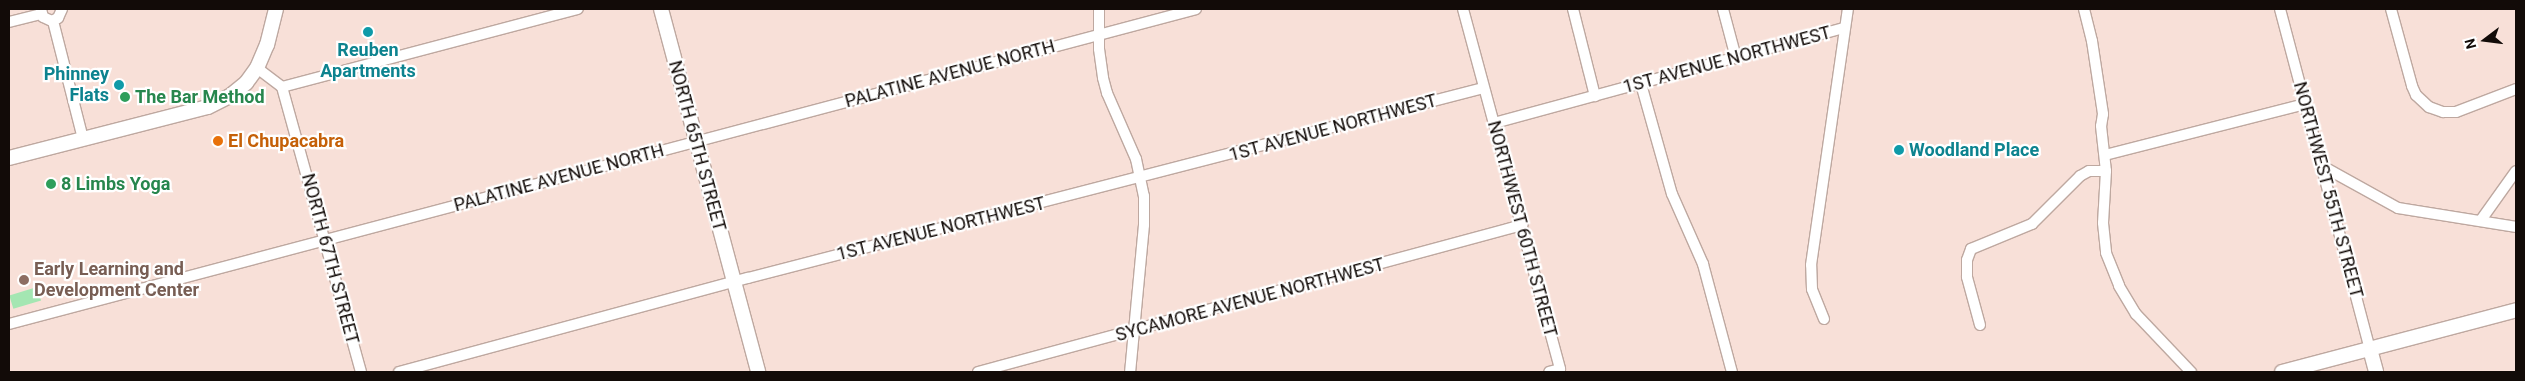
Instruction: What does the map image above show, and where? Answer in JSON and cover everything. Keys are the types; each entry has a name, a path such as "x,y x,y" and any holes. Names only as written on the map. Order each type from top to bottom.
{"street":[{"path":"9,22 41,11 46,19 53,21 61,16 62,9"},
{"path":"9,158 208,106 230,96 246,83 257,68 267,45 276,9"},
{"path":"257,68 282,87 578,9"},
{"name":"NORTH 65TH STREET","path":"660,9 758,372"},
{"path":"1099,9 1101,64 1107,93 1129,142 1141,178 1144,225 1130,372"},
{"name":"PALATINE AVENUE NORTH","path":"9,324 1196,9"},
{"name":"NORTHWEST 60TH STREET","path":"1463,9 1560,369 1549,372"},
{"path":"1573,9 1595,96"},
{"path":"1723,9 1736,58"},
{"path":"1824,319 1812,289 1811,265 1848,9"},
{"path":"2084,9 2087,30 2092,41 2103,114 2101,126 2106,171 2103,223 2106,245 2119,286 2136,314 2191,372"},
{"name":"NORTHWEST 55TH STREET","path":"2280,9 2376,372"},
{"path":"2390,9 2416,95 2436,110 2450,112 2464,110 2514,92"},
{"path":"53,21 83,139"},
{"name":"1ST AVENUE NORTHWEST","path":"1494,123 1844,28"},
{"path":"1641,84 1673,198 1703,264 1732,372"},
{"name":"NORTH 67TH STREET","path":"282,87 361,372"},
{"name":"1ST AVENUE NORTHWEST","path":"399,372 734,282 1483,88"},
{"path":"2105,155 2305,104"},
{"path":"2322,166 2398,208 2516,227"},
{"path":"2481,220 2516,170"},
{"path":"1980,326 1966,277 1966,260 1971,249 2032,224 2080,176 2090,172 2106,171"},
{"name":"SYCAMORE AVENUE NORTHWEST","path":"978,372 1134,332 1522,225"},
{"path":"2282,372 2516,310"}],"green space":[{"path":"37,287 41,300 13,309 9,295"}],"place":[{"name":"Reuben Apartments","path":"368,32"},
{"name":"Phinney Flats","path":"119,85"},
{"name":"The Bar Method","path":"125,97"},
{"name":"El Chupacabra","path":"218,141"},
{"name":"Woodland Place","path":"1899,150"},
{"name":"8 Limbs Yoga","path":"51,184"},
{"name":"Early Learning and Development Center","path":"24,280"}]}
